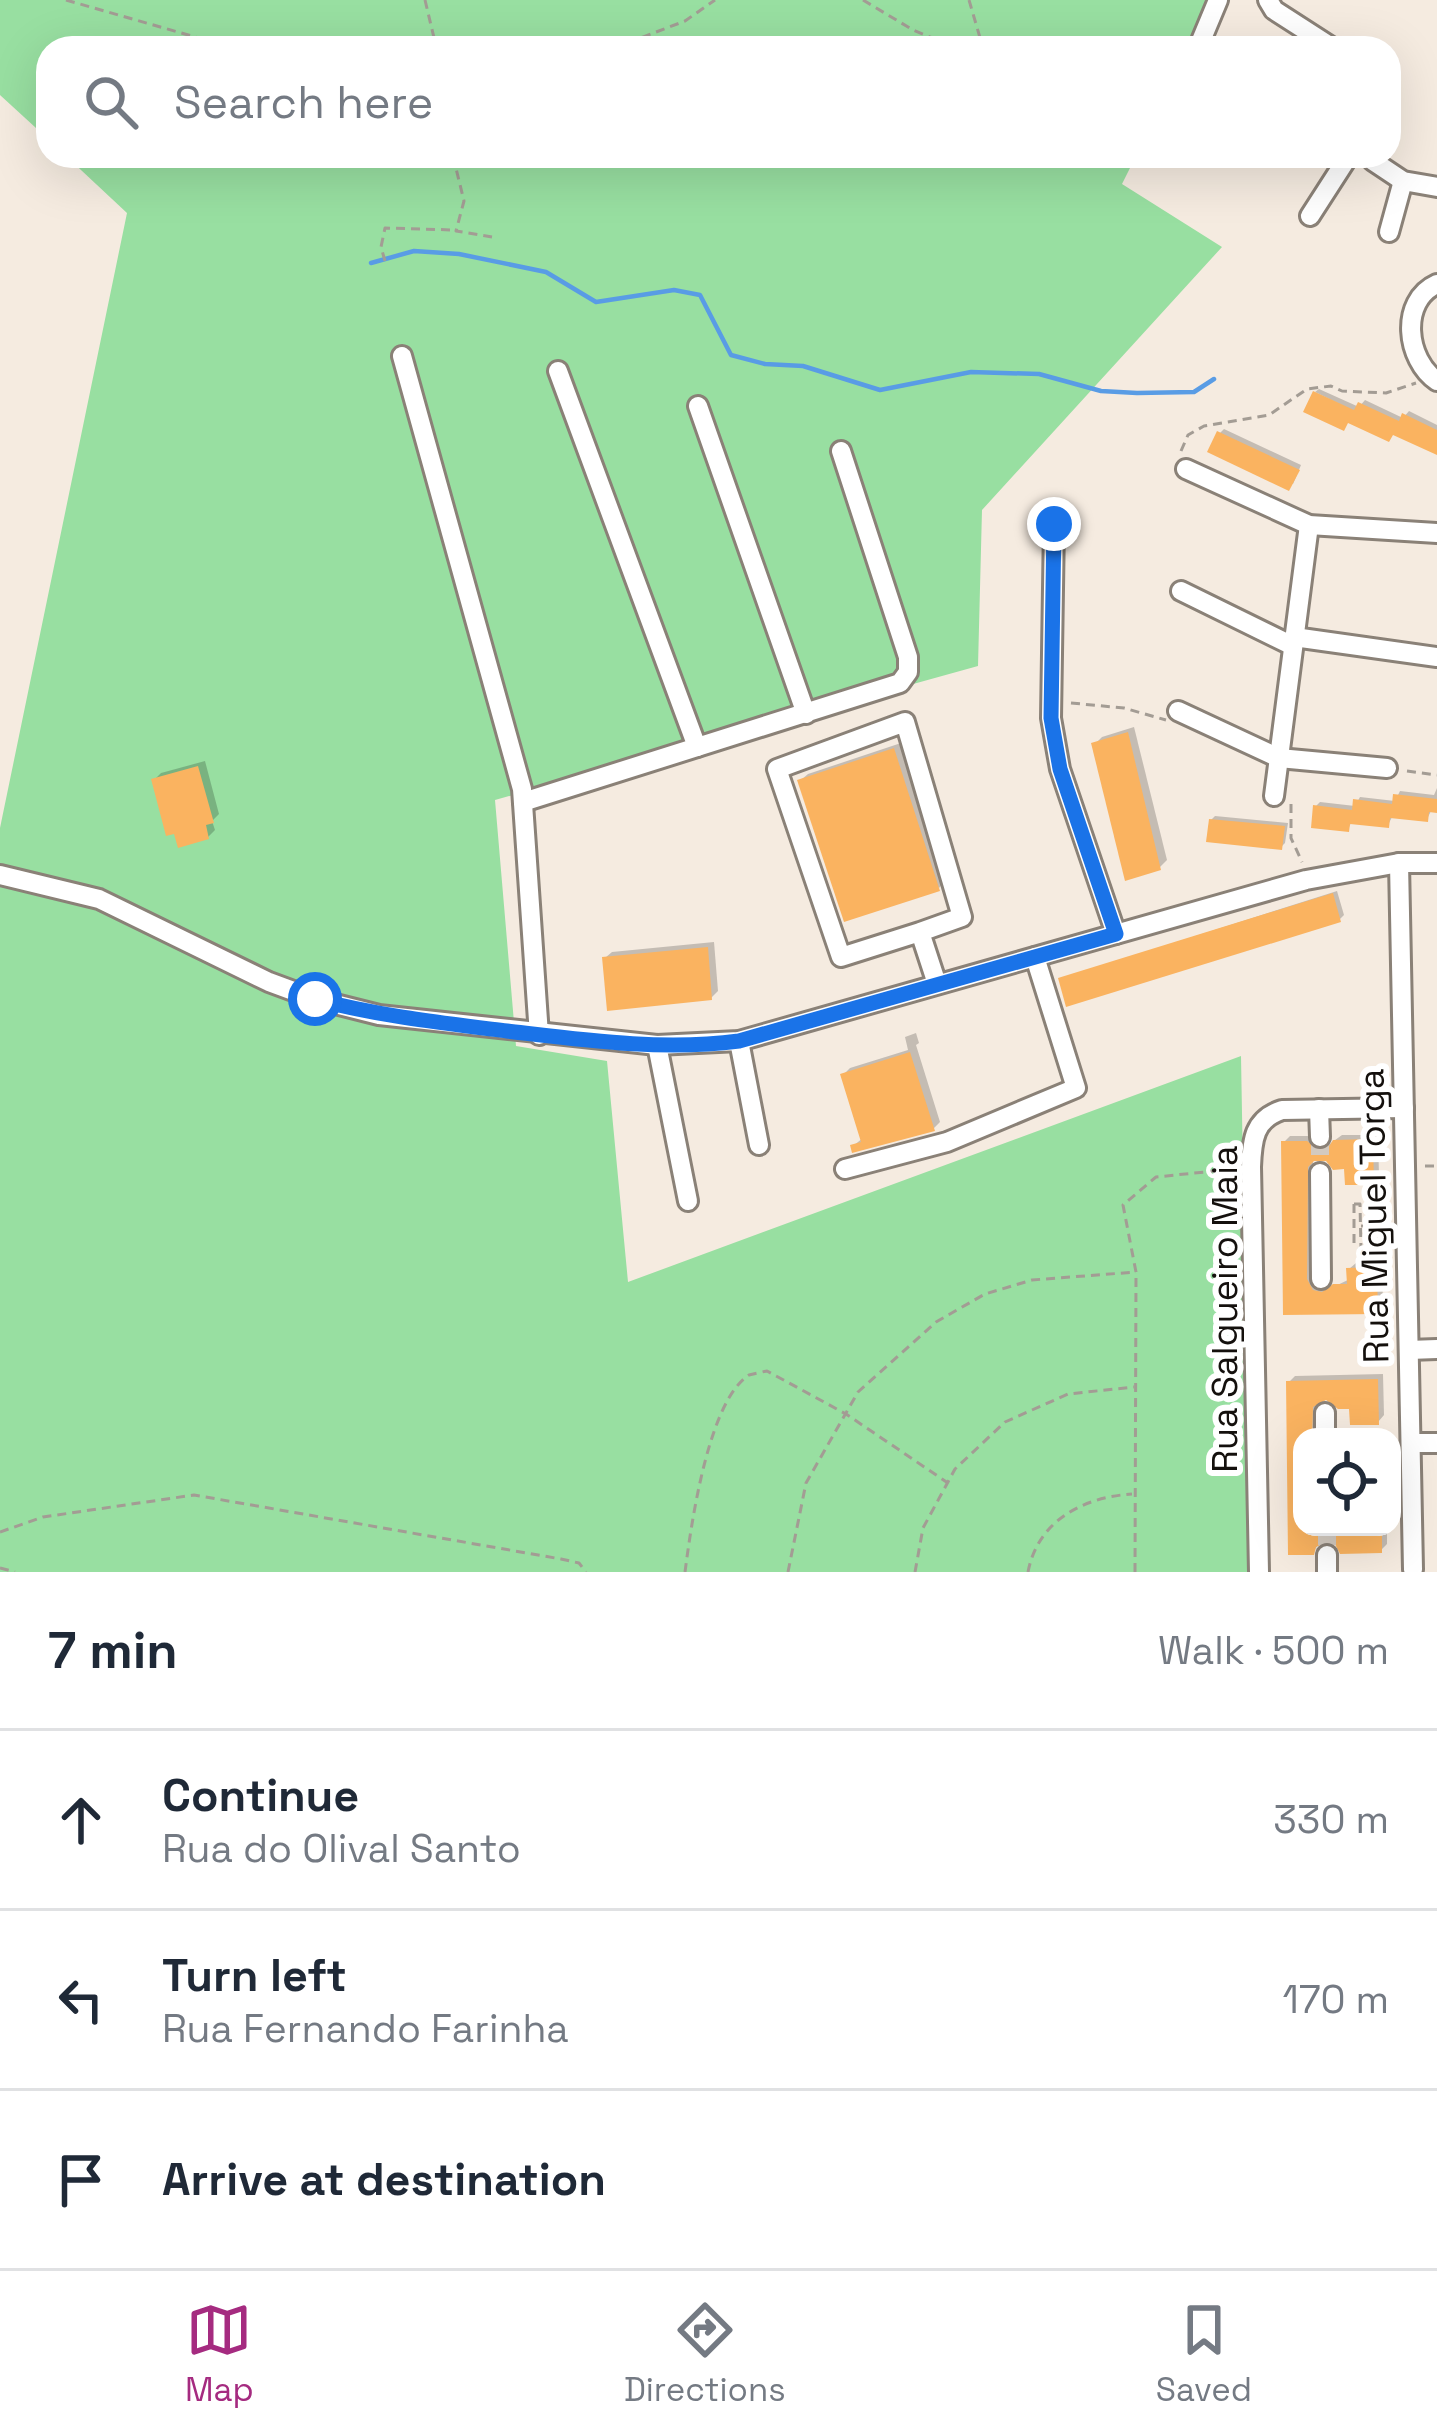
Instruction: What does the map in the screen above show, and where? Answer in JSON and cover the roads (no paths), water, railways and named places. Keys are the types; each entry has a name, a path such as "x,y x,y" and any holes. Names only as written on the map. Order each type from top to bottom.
{"street":[{"path":"1203,36 1218,0"},
{"path":"1268,0 1274,10 1315,36"},
{"path":"1310,216 1339,168"},
{"path":"1385,168 1403,181 1437,187"},
{"path":"1389,232 1403,181"},
{"path":"1433,379 1416,355 1412,317 1418,300 1437,284"},
{"path":"403,356 523,802 539,1035"},
{"path":"558,371 697,747"},
{"path":"698,406 806,714"},
{"path":"523,802 900,683 908,672 908,657 841,451"},
{"path":"1186,469 1309,525 1437,532"},
{"path":"1054,524 1051,702 1060,769 1116,934"},
{"path":"1274,796 1309,525"},
{"path":"1180,591 1294,642 1437,657"},
{"path":"1178,710 1279,758 1387,768"},
{"path":"905,722 962,917 920,932 841,957 777,769 905,722"},
{"path":"0,875 99,898 269,982 315,999 379,1015 657,1045 739,1041 1312,879 1399,862 1437,863"},
{"name":"Rua Miguel Torga","path":"1399,862 1414,1571"},
{"path":"920,932 937,984"},
{"path":"845,1169 947,1142 1076,1088 1035,957"},
{"path":"739,1041 759,1144"},
{"path":"657,1045 688,1201"},
{"name":"Rua Salgueiro Maia","path":"1259,1572 1252,1144 1261,1121 1282,1110 1404,1108"},
{"path":"1319,1109 1320,1137"},
{"path":"1320,1173 1321,1279"},
{"path":"1409,1350 1437,1349"},
{"path":"1325,1413 1325,1428"},
{"path":"1411,1443 1437,1443"}],"waterway":[{"path":"371,263 414,251 459,254 546,272 596,302 674,290 700,295 731,355 765,364 803,366 880,390 971,372 1039,374 1101,391 1137,393 1194,392 1214,379"}],"tunnel":[{"path":"1320,1137 1320,1173"},
{"path":"1327,1536 1327,1555"}]}
